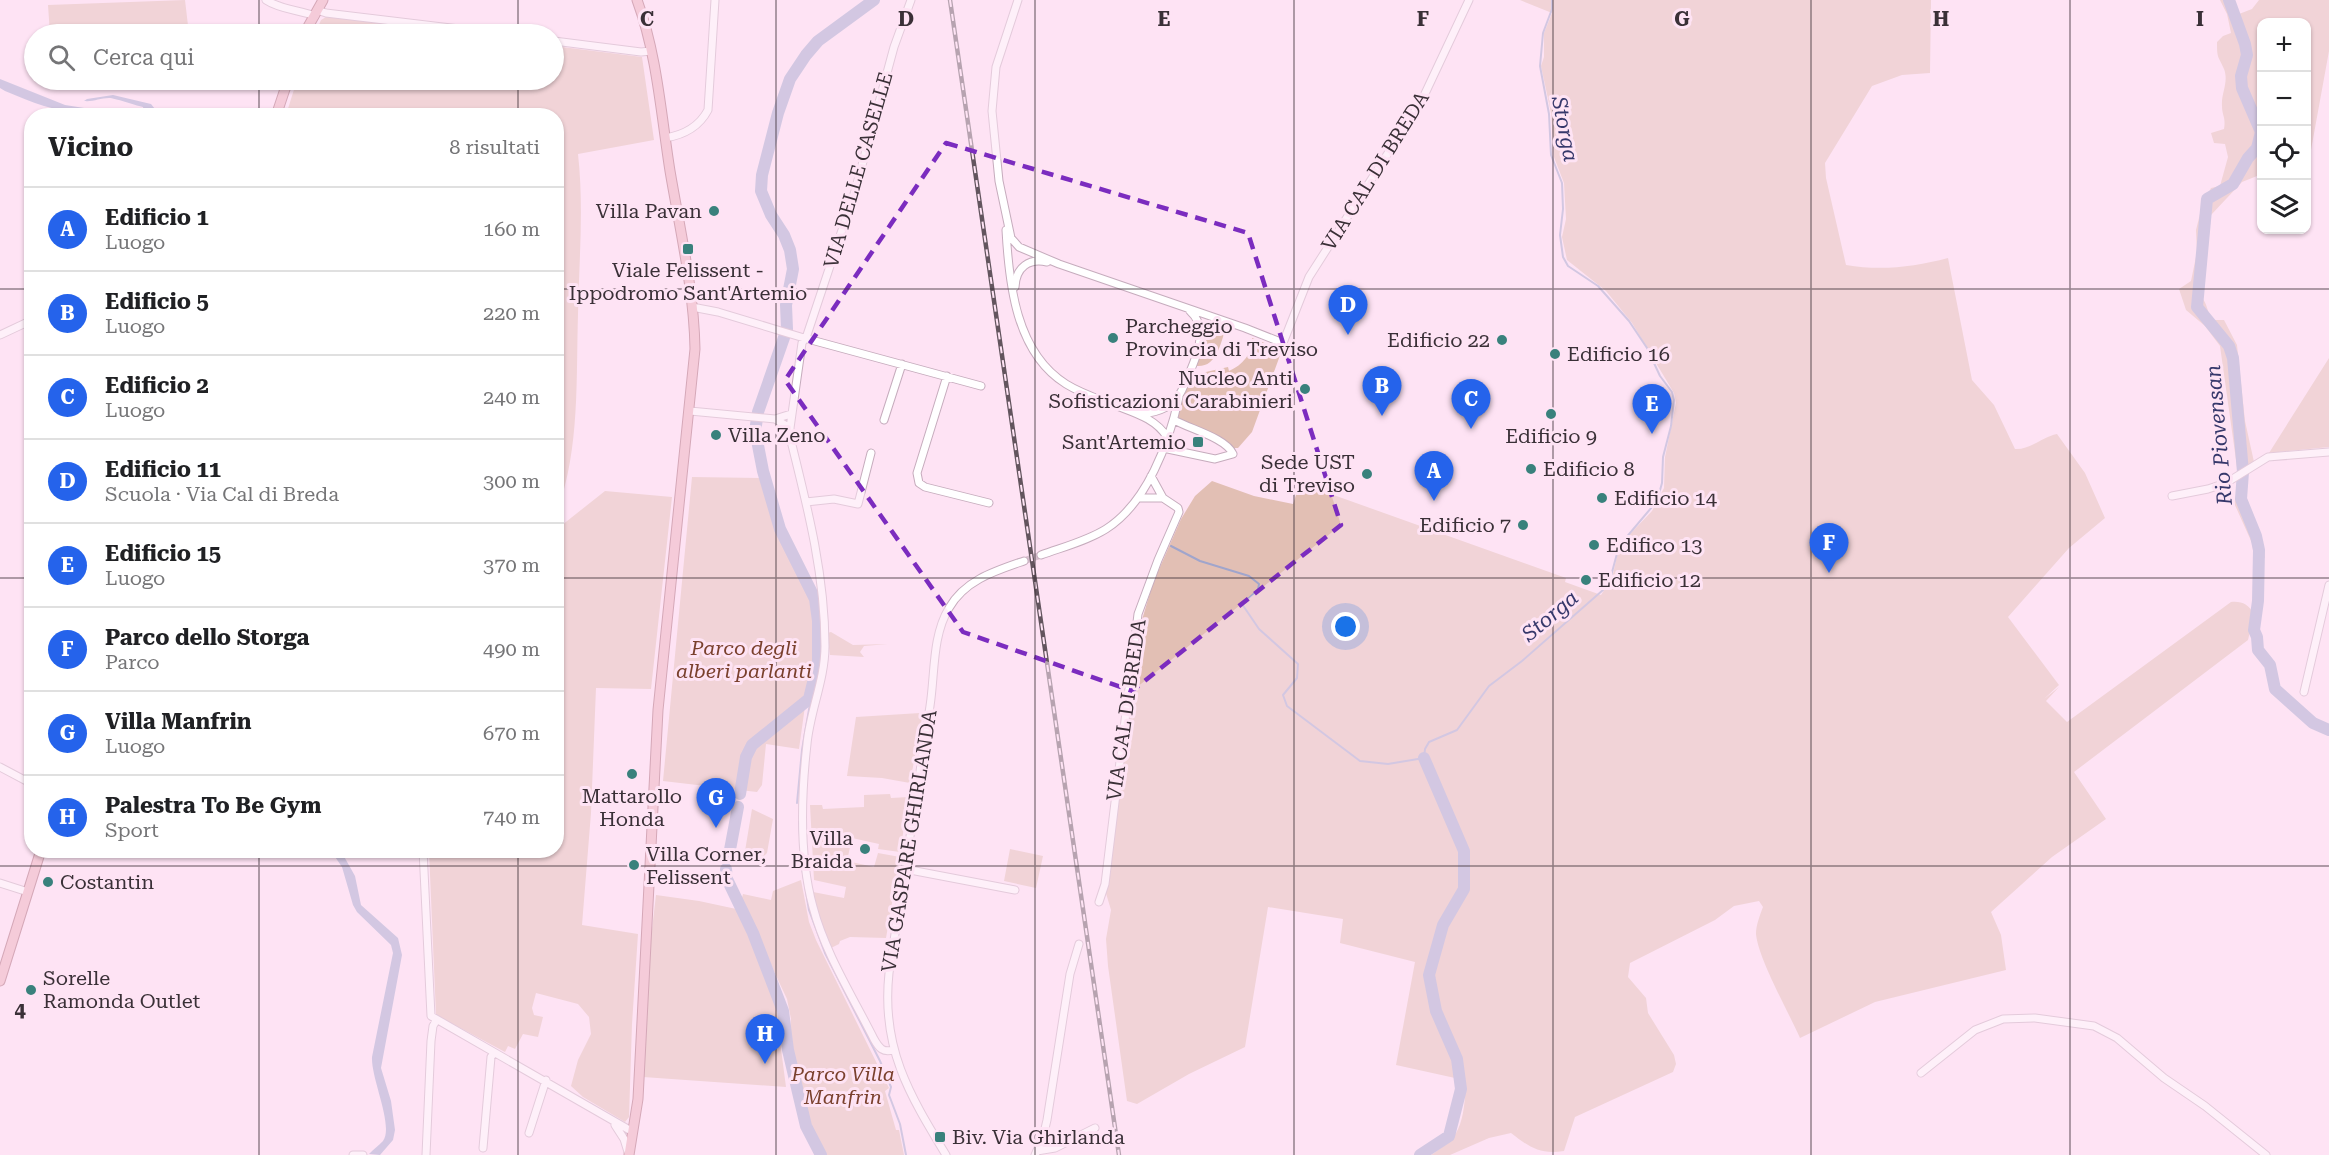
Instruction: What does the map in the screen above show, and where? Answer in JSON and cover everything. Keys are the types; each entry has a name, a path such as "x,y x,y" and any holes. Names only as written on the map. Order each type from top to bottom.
{"main road":[{"path":"310,24 323,0"},
{"path":"629,1155 638,1099 658,710 695,349 692,307 651,51 637,0"},
{"path":"279,108 285,90"},
{"path":"0,981 39,858"}],"street":[{"path":"266,0 275,5 316,13 418,24"},
{"path":"665,138 689,130 703,119 708,110 716,0"},
{"name":"VIA DELLE CASELLE","path":"890,1051 881,1049 874,1039 830,952 816,916 809,886 805,856 803,787 808,735 824,666 825,644 822,576 790,428 804,338 848,210 894,47 911,0"},
{"path":"1018,0 1000,50 993,84 992,111 1005,213 1009,269 1025,338 1050,370 1064,383 1084,394 1142,414 1161,429 1167,437"},
{"name":"VIA CAL DI BREDA","path":"1226,322 1283,343 1309,277 1422,100 1469,0"},
{"path":"564,42 641,52 651,51"},
{"path":"1005,213 1011,238 1020,247 1059,264 1226,322"},
{"path":"1016,299 1017,274 1026,264 1037,260 1059,264"},
{"path":"692,307 718,312 981,386"},
{"path":"1041,555 1084,540 1107,528 1124,516 1139,498 1174,420 1179,397 1197,351 1201,335 1198,320 1188,309"},
{"path":"1201,335 1214,324 1226,322"},
{"path":"0,335 24,324"},
{"path":"884,420 902,364"},
{"path":"947,376 917,473 919,483 925,487 988,503"},
{"path":"1142,414 1162,410 1179,397"},
{"path":"690,411 775,419 791,414"},
{"path":"775,419 790,428"},
{"path":"1162,448 1215,459 1233,454 1231,449 1221,441 1174,420"},
{"path":"2172,496 2226,483 2268,457 2329,452"},
{"path":"806,502 834,499 858,504 871,453"},
{"name":"VIA CAL DI BREDA","path":"1100,902 1105,884 1138,614 1179,512 1178,508 1163,498 1150,476"},
{"path":"1139,498 1151,496 1163,498"},
{"name":"VIA GASPARE GHIRLANDA","path":"946,1155 906,1086 890,1051 887,991 934,677 938,634 943,618 953,601 968,585 982,576 1024,561"},
{"path":"2304,692 2329,585"},
{"path":"0,767 24,780"},
{"path":"423,858 430,1011 436,1021 546,1080 633,1132"},
{"path":"905,869 1015,890"},
{"path":"0,884 28,892"},
{"path":"1036,1153 1047,1120 1070,974 1079,944"},
{"path":"1921,1073 1975,1030 2003,1019 2035,1018 2094,1026 2117,1038 2164,1078 2205,1106 2266,1155"},
{"path":"426,1155 430,1041 436,1021"},
{"path":"483,1148 491,1057 494,1053"},
{"path":"529,1132 546,1080"},
{"path":"609,1119 624,1139 629,1155"},
{"path":"1036,1153 1055,1148 1095,1128"},
{"path":"353,1155 363,1155"}],"highlighted area":[{"path":"946,143 1248,233 1341,525 1132,691 963,632 785,380"}],"green space":[{"path":"185,0 188,24 49,24 48,5"},
{"path":"1520,0 1931,0 1930,73 1902,75 1872,86 1825,163 1826,178 1846,265 1872,268 1897,267 1948,258 1972,380 1994,405 2015,449 2026,448 2057,434 2085,473 2105,518 2069,548 2008,617 2059,685 2044,699 2059,687 2046,701 2067,722 2231,602 2244,604 2254,614 2248,640 2074,772 2106,819 2052,857 1991,912 2001,935 2006,970 1875,1002 1800,1038 1768,971 1758,944 1756,931 1763,907 1759,901 1734,906 1715,920 1630,963 1628,977 1646,998 1648,1013 1674,1055 1676,1064 1673,1072 1575,1117 1564,1151 1548,1152 1535,1149 1511,1133 1489,1138 1450,1155 1431,1155 1456,1133 1464,1108 1465,1078 1461,1062 1454,1065 1455,1078 1396,1065 1415,962 1340,943 1343,919 1268,907 1245,1047 1189,1074 1137,1104 1127,1101 1108,966 1106,939 1111,910 1105,890 1110,876 1138,633 1153,583 1181,519 1195,496 1212,481 1254,496 1293,504 1300,483 1566,578 1565,582 1601,595 1612,578 1618,552 1629,535 1652,511 1664,488 1665,457 1676,403 1674,393 1632,323 1606,291 1567,260 1562,237 1566,219 1564,183 1554,157 1551,113 1541,66 1544,57 1544,33 1552,13"},
{"path":"2220,0 2234,0 2239,14 2252,9 2259,0 2329,0 2329,51 2311,150 2311,18 2257,18 2257,176 2242,182 2211,215 2203,299 2213,320 2224,320 2237,345 2245,421 2254,462 2238,474 2220,346 2205,326 2186,310 2179,289 2191,281 2197,252 2196,230 2202,206 2211,188 2220,186 2228,157 2225,144 2214,143 2211,133 2224,129 2225,122 2222,101 2225,74 2218,54 2217,42 2223,36 2231,33 2227,14"},
{"path":"331,17 388,24 319,24 321,20"},
{"path":"564,47 642,57 654,140 578,154 581,214 577,389 570,464 564,488 564,108 288,108 294,90 564,90"},
{"path":"1221,326 1226,328 1217,354 1209,363 1196,366 1203,342 1211,332"},
{"path":"1252,338 1282,350 1252,432 1238,448 1233,448 1178,420 1177,417 1189,380 1206,372 1228,367 1229,371 1239,365 1251,349"},
{"path":"2329,358 2329,447 2269,453"},
{"path":"2247,474 2245,502 2262,539 2265,558 2254,557 2252,543 2234,503 2242,475"},
{"name":"Parco degli alberi parlanti","path":"692,477 760,478 780,535 806,582 815,606 814,665 806,699 799,749 766,744 762,785 757,792 663,781"},
{"path":"605,491 672,497 651,689 596,688 591,813 582,925 638,934 629,1117 625,1122 583,1097 571,1086 578,1060 591,1034 589,1017 578,1004 536,993 532,1008 534,1015 543,1017 538,1037 523,1034 515,1049 508,1046 505,1052 436,1015 429,858 564,858 564,523"},
{"path":"831,632 853,645 888,644 864,646 860,652 864,657 830,655 827,633"},
{"path":"920,713 922,718 910,783 882,778 847,776 856,717"},
{"path":"890,794 891,798 909,797 900,852 878,849 879,844 852,838 847,861 874,867 878,853 900,857 886,938 850,937 831,948 819,920 813,892 844,898 846,887 814,880 810,805 822,805 823,809 864,807 864,795"},
{"path":"752,809 773,819 767,853 764,856 744,857"},
{"path":"1010,849 1043,856 1036,888 1004,881"},
{"name":"Parco Villa Manfrin","path":"801,880 809,922 816,940 889,1088 885,1091 896,1130 899,1130 904,1155 827,1155 817,1144 792,1058 789,1039 791,1019 787,999 741,901 743,894 771,900 773,891"},
{"path":"656,895 741,910 783,1026 781,1049 786,1087 643,1077 647,972"}],"water":[{"path":"0,79 65,105 84,108 54,108 0,88"},
{"path":"113,95 151,104 154,108 143,108 112,98 84,101"},
{"path":"336,858 345,858 355,876 361,905 398,938 402,955 381,1068 391,1101 395,1130 393,1140 380,1155 369,1154 383,1141 386,1134 372,1057 393,953 391,945 357,912 342,867"}],"waterway":[{"path":"756,425 758,412 787,329 786,305 793,269 790,250 784,235 771,215 761,191 762,175 778,113 790,79 806,55 818,41 874,0"},
{"name":"Storga","path":"1171,546 1200,561 1249,576 1259,584 1258,590 1242,604 1259,629 1298,664 1297,678 1283,695 1287,706 1360,761 1388,764 1424,758 1429,742 1457,730 1489,686 1522,661 1603,590 1611,576 1619,546 1657,501 1662,483 1663,457 1671,426 1674,400 1672,392 1660,376 1647,348 1629,321 1598,286 1568,266 1563,257 1560,235 1563,209 1562,183 1551,155 1549,114 1540,66 1543,33 1552,9 1552,0"},
{"name":"Rio Piovensan","path":"2229,0 2247,55 2241,76 2242,88 2261,132 2257,148 2248,158 2233,184 2207,199 2197,307 2229,346 2233,358 2243,472 2241,499 2256,536 2259,550 2258,601 2254,630 2258,650 2270,665 2275,689 2313,723 2329,730"},
{"path":"740,794 746,757 752,745 809,699 818,662 818,621 815,599 780,529 763,471 756,435"},
{"path":"797,803 809,699"},
{"path":"1420,1155 1449,1136 1461,1089 1457,1059 1436,1011 1429,975 1443,925 1464,889 1464,851 1424,758"},
{"path":"729,855 738,807"},
{"path":"799,822 800,837"},
{"path":"801,861 809,910 825,953 891,1087 889,1095 900,1124 906,1155"},
{"path":"726,869 727,879 753,933 783,1011 788,1050 806,1126 821,1155"}],"tunnel":[{"path":"1024,561 1041,555"}],"railway":[{"path":"950,0 1119,1155"}],"place":[{"name":"Villa Pavan","path":"714,211"},
{"name":"Viale Felissent - Ippodromo Sant'Artemio","path":"688,249"},
{"name":"Edificio 11","path":"1348,335"},
{"name":"Parcheggio Provincia di Treviso","path":"1113,338"},
{"name":"Edificio 22","path":"1502,340"},
{"name":"Edificio 16","path":"1555,354"},
{"name":"Nucleo Anti Sofisticazioni Carabinieri","path":"1305,389"},
{"name":"Edificio 9","path":"1551,414"},
{"name":"Edificio 5","path":"1382,416"},
{"name":"Edificio 2","path":"1471,429"},
{"name":"Edificio 15","path":"1652,434"},
{"name":"Villa Zeno","path":"716,435"},
{"name":"Sant'Artemio","path":"1198,442"},
{"name":"Edificio 8","path":"1531,469"},
{"name":"Sede UST di Treviso","path":"1367,474"},
{"name":"Edificio 14","path":"1602,498"},
{"name":"Edificio 1","path":"1434,501"},
{"name":"Edificio 7","path":"1523,525"},
{"name":"Edifico 13","path":"1594,545"},
{"name":"Parco dello Storga","path":"1829,573"},
{"name":"Edificio 12","path":"1586,580"},
{"name":"Mattarollo Honda","path":"632,774"},
{"name":"Villa Manfrin","path":"716,828"},
{"name":"Villa Braida","path":"865,849"},
{"name":"Villa Corner, Felissent","path":"634,865"},
{"name":"Costantin","path":"48,882"},
{"name":"Sorelle Ramonda Outlet","path":"31,990"},
{"name":"Palestra To Be Gym","path":"765,1064"},
{"name":"Biv. Via Ghirlanda","path":"940,1137"}]}
